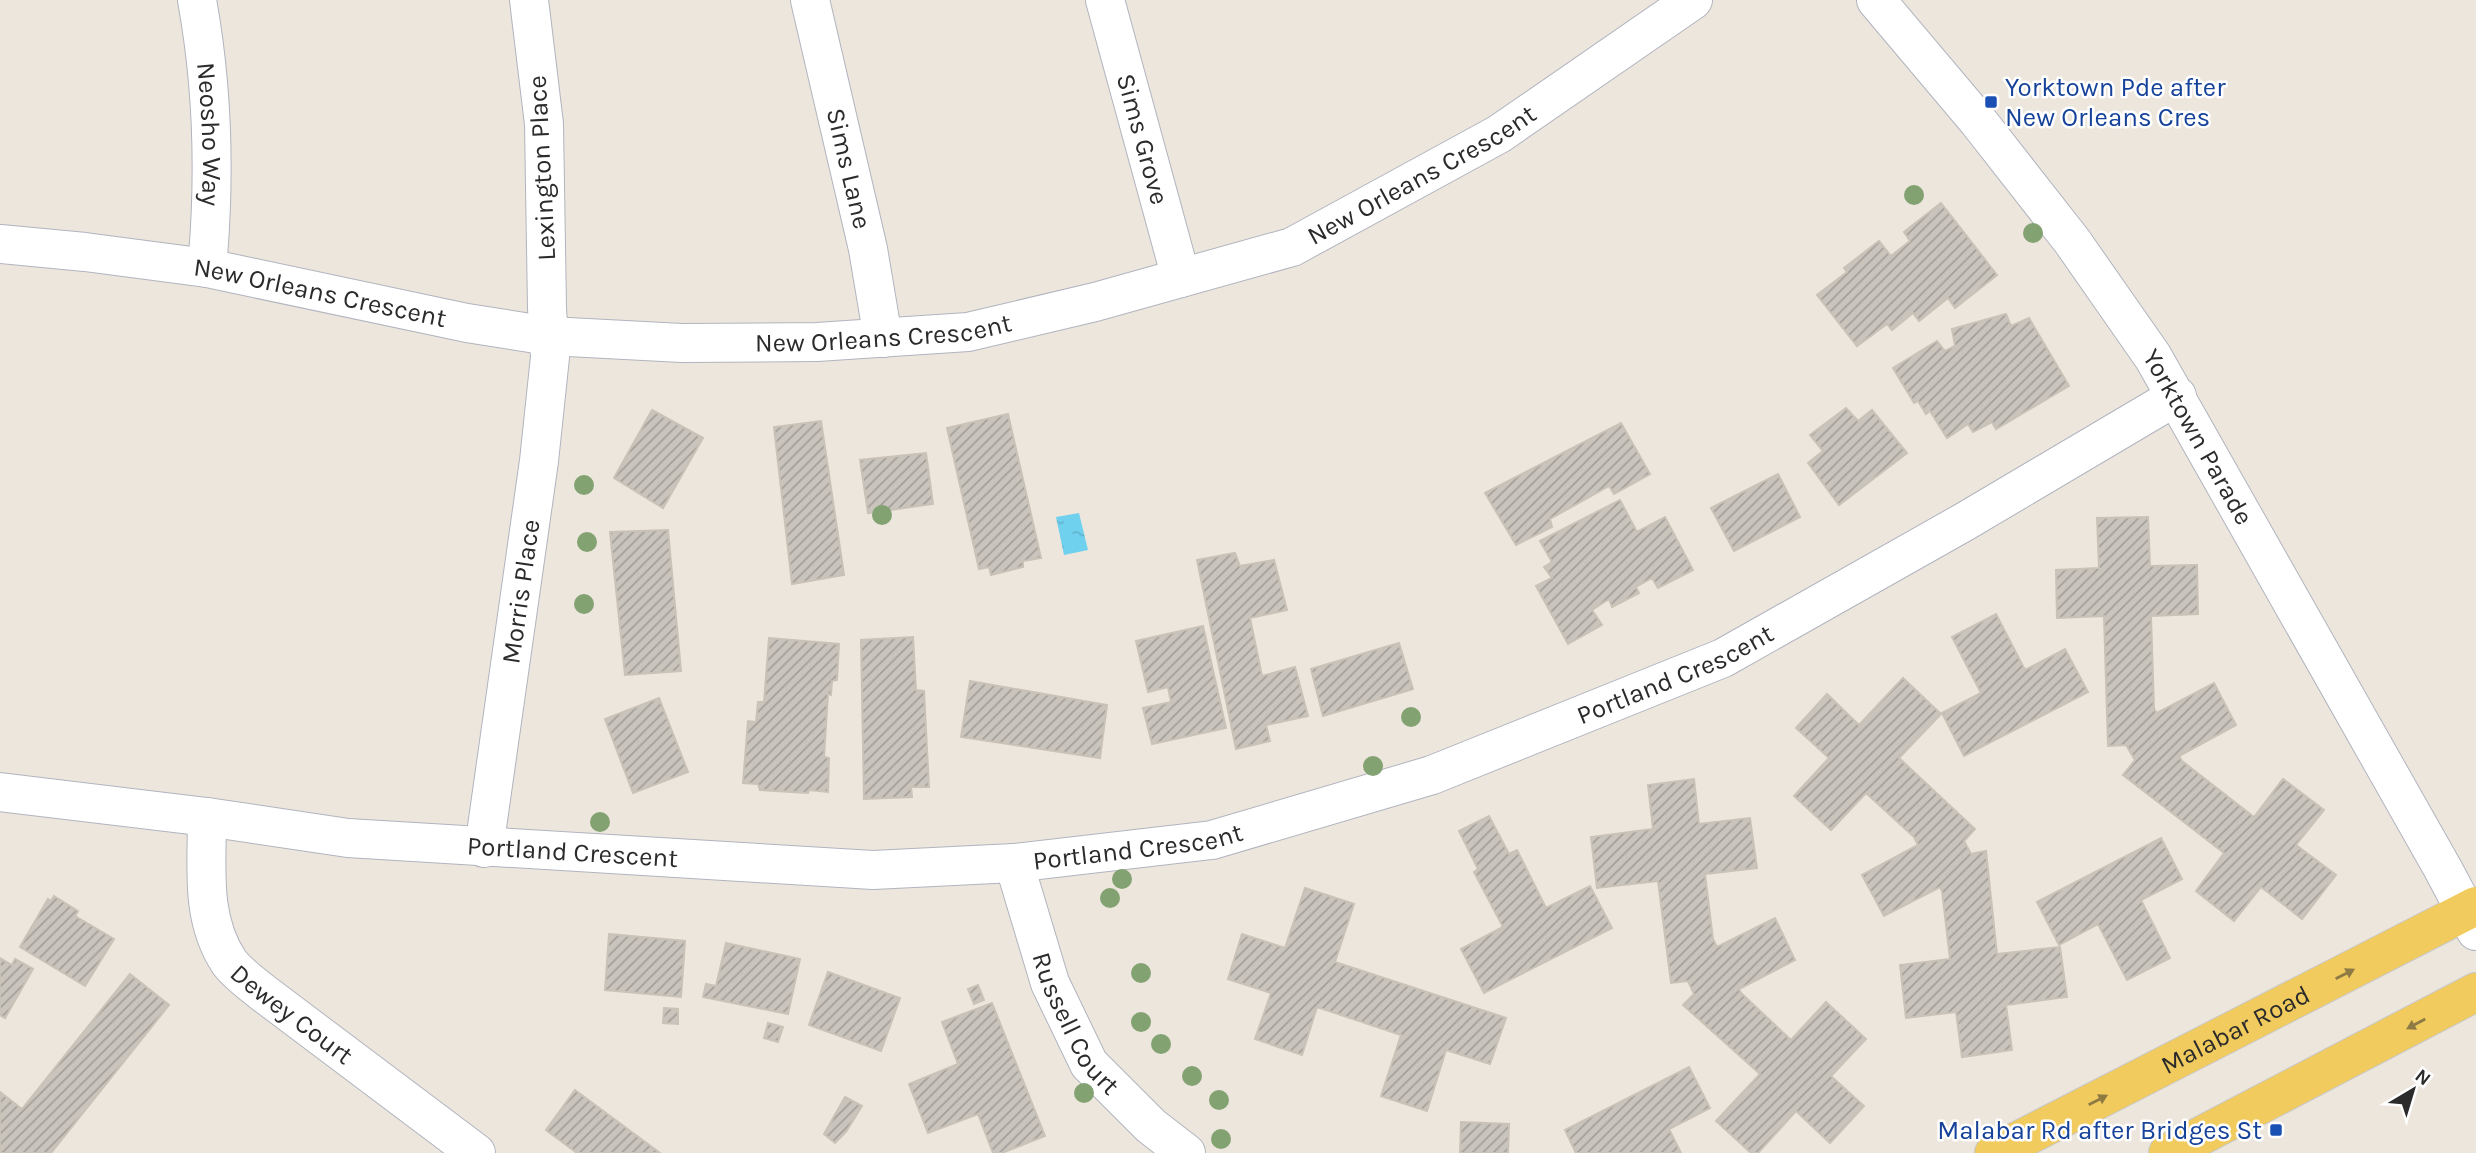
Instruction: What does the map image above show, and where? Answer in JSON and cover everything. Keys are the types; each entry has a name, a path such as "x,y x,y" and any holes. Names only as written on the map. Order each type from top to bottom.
{"main road":[{"name":"Malabar Road","path":"1994,1153 2473,917"},
{"path":"2168,1153 2476,992"}],"street":[{"name":"Neosho Way","path":"197,0 209,100 212,190 207,268"},
{"name":"Lexington Place","path":"529,0 544,124 549,336"},
{"name":"Sims Lane","path":"810,0 865,237 883,338"},
{"name":"Sims Grove","path":"1105,0 1181,278"},
{"name":"New Orleans Crescent","path":"0,244 207,268 467,323 549,336 682,343 817,342 968,332 1095,302 1292,247 1499,134 1693,0"},
{"name":"Yorktown Parade","path":"1876,0 1978,121 2072,241 2153,357 2473,917"},
{"name":"Morris Place","path":"484,848 539,461 550,357 549,336"},
{"name":"Portland Crescent","path":"0,792 207,817 348,838 873,870 1014,863 1212,840 1432,775 1710,663 1964,522 2177,396"},
{"name":"Dewey Court","path":"207,817 206,895 212,928 230,963 261,992 476,1153"},
{"name":"Russell Court","path":"1014,863 1050,983 1089,1064 1151,1126 1186,1153"}],"water":[{"path":"1079,513 1088,550 1064,555 1056,517"}],"building":[{"path":"1941,203 1997,275 1955,308 1948,298 1919,321 1913,313 1892,330 1887,324 1857,346 1817,295 1847,272 1844,268 1879,241 1891,256 1910,241 1904,232"},
{"path":"2006,314 2011,326 2029,318 2069,386 1996,429 1992,422 1973,432 1968,424 1947,438 1930,411 1926,414 1918,401 1914,403 1893,368 1937,341 1945,351 1955,346 1952,329"},
{"path":"1846,408 1858,421 1872,410 1907,453 1839,505 1808,463 1823,451 1810,435"},
{"path":"652,410 703,438 663,508 614,478"},
{"path":"1008,414 1041,558 1023,561 1023,567 991,575 989,567 979,569 947,428"},
{"path":"821,421 844,575 792,584 774,427"},
{"path":"1621,423 1650,474 1614,494 1609,486 1550,519 1552,527 1516,545 1485,493"},
{"path":"926,453 933,504 868,513 860,460"},
{"path":"1778,474 1800,517 1734,551 1711,508"},
{"path":"1620,500 1637,532 1665,517 1693,570 1658,588 1652,578 1636,587 1639,593 1612,607 1609,599 1592,610 1602,625 1568,644 1536,586 1552,578 1544,567 1552,562 1540,541"},
{"path":"2148,517 2150,566 2197,565 2198,614 2151,616 2154,709 2157,713 2214,683 2236,725 2179,756 2182,761 2254,817 2283,779 2324,810 2296,845 2336,875 2302,919 2261,887 2234,921 2196,891 2224,853 2123,775 2135,760 2126,745 2108,746 2104,616 2057,618 2056,570 2099,568 2097,518"},
{"path":"668,530 681,671 625,675 610,532"},
{"path":"1235,553 1240,566 1274,560 1287,610 1250,618 1262,676 1295,667 1308,716 1266,725 1270,741 1236,749 1197,560"},
{"path":"1996,614 2025,670 2065,649 2088,692 1964,756 1942,713 1981,693 1952,637"},
{"path":"1203,626 1226,728 1152,744 1143,708 1171,702 1168,687 1148,692 1136,641"},
{"path":"913,637 916,690 924,691 929,787 911,787 912,797 864,799 861,640"},
{"path":"769,638 839,644 837,680 832,681 831,695 828,694 824,757 829,758 828,792 760,790 758,784 743,783 748,721 756,722 758,702 764,702"},
{"path":"1399,643 1413,689 1323,716 1311,669"},
{"path":"1903,678 1941,714 1899,758 1975,829 1964,841 1971,854 1986,851 1997,954 2060,947 2067,997 2006,1005 2012,1050 1962,1057 1956,1012 1906,1018 1900,965 1950,959 1942,891 1940,887 1884,916 1862,875 1918,845 1914,837 1866,793 1831,830 1794,796 1829,758 1796,728 1827,694 1859,725"},
{"path":"970,681 1107,705 1100,758 961,737"},
{"path":"659,698 688,772 633,793 605,719"},
{"path":"1694,779 1699,824 1750,818 1757,868 1705,874 1713,939 1717,947 1775,918 1795,960 1739,989 1741,993 1791,1040 1826,1002 1866,1039 1831,1076 1864,1106 1830,1143 1796,1111 1758,1153 1751,1153 1716,1121 1760,1074 1683,1005 1694,994 1688,981 1671,983 1658,881 1597,888 1591,837 1653,829 1648,785"},
{"path":"1489,816 1509,854 1517,850 1546,908 1590,886 1612,928 1484,993 1461,949 1503,927 1474,872 1478,869 1459,831"},
{"path":"2161,838 2182,879 2141,900 2170,958 2127,980 2098,924 2059,945 2037,902"},
{"path":"1305,888 1354,904 1335,962 1506,1018 1490,1064 1446,1050 1427,1111 1381,1096 1401,1035 1317,1007 1302,1055 1255,1039 1271,993 1228,979 1242,934 1285,948"},
{"path":"54,896 78,911 75,916 114,939 85,986 20,947 48,899 51,901"},
{"path":"609,934 685,941 681,997 605,990"},
{"path":"726,943 800,959 788,1014 703,997 706,984 716,986"},
{"path":"0,958 12,965 15,959 33,969 5,1018 0,1015"},
{"path":"828,972 900,998 881,1051 809,1025"},
{"path":"130,974 169,1005 51,1153 0,1153 0,1092 22,1109"},
{"path":"978,985 984,1000 974,1004 968,989"},
{"path":"992,1003 1045,1136 1002,1153 993,1153 978,1114 928,1133 909,1084 958,1064 942,1022"},
{"path":"664,1008 678,1009 678,1024 663,1023"},
{"path":"768,1023 783,1027 778,1042 764,1038"},
{"path":"1689,1067 1710,1108 1669,1129 1681,1153 1576,1153 1565,1130"},
{"path":"575,1090 660,1153 577,1153 546,1130"},
{"path":"845,1097 862,1106 846,1132 835,1143 824,1134"},
{"path":"1461,1122 1509,1124 1508,1153 1460,1153"}],"place":[{"name":"Yorktown Pde after New Orleans Cres","path":"1991,102"},
{"name":"Malabar Rd after Bridges St","path":"2276,1130"}]}
